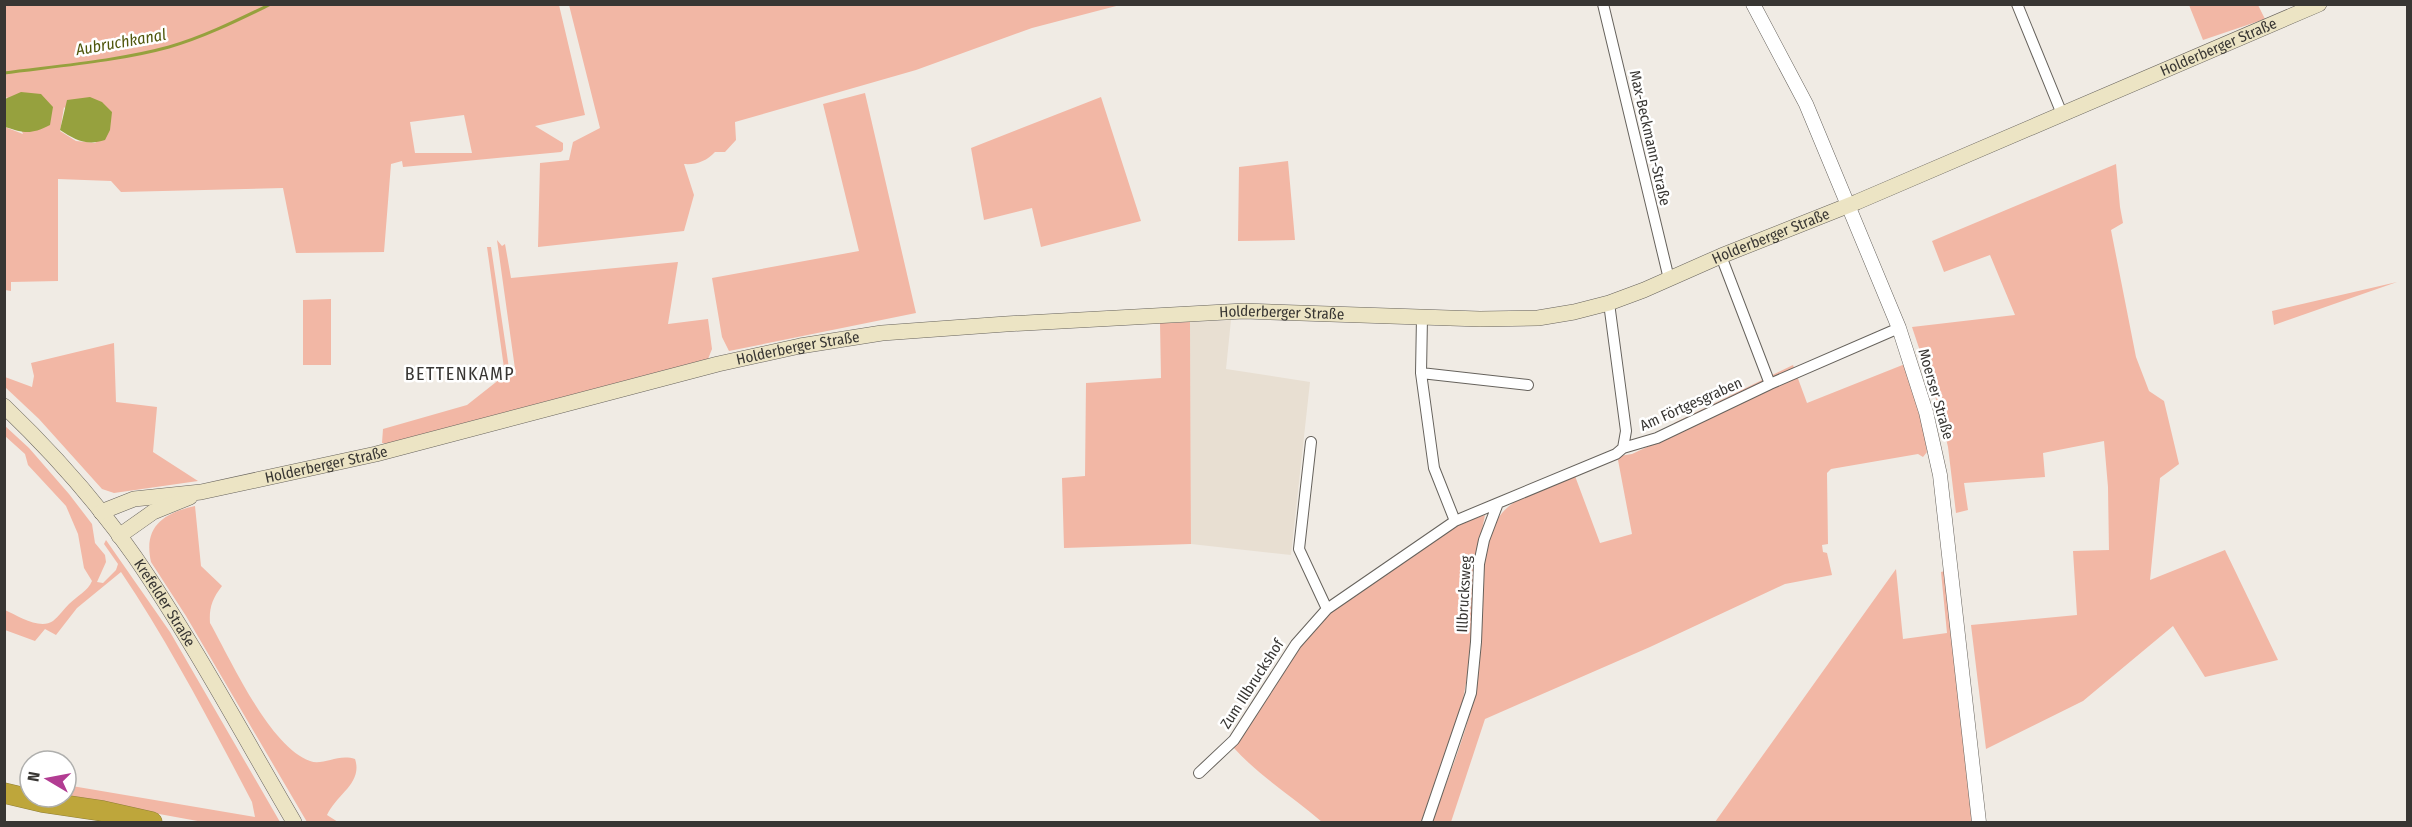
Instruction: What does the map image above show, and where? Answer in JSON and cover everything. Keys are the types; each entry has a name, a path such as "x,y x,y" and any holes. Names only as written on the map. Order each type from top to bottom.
{"highway":[{"path":"4,793 152,822"},
{"path":"4,803 146,822"}],"main road":[{"name":"Holderberger Straße","path":"101,512 134,499 162,494 201,492 376,454 718,364 800,346 882,333 1233,312 1538,318 1609,303 1848,206 2319,4"},
{"name":"Krefelder Straße","path":"4,406 41,442 101,512 136,559 197,657 294,822"},
{"name":"Holderberger Straße","path":"119,536 153,512 201,492"}],"street":[{"name":"Max-Beckmann-Straße","path":"1604,4 1669,279"},
{"name":"Moerser Straße","path":"1753,4 1806,104 1899,328 1926,412 1940,475 1979,822"},
{"path":"2017,4 2062,114"},
{"path":"1721,256 1770,384"},
{"path":"1498,503 1616,454 1623,448 1626,431 1609,303"},
{"path":"1422,317 1420,374 1434,468 1455,521"},
{"name":"Am Förtgesgraben","path":"1623,448 1657,438 1770,384 1899,328"},
{"path":"1420,374 1528,385"},
{"path":"1311,442 1299,549 1327,609"},
{"name":"Zum Illbruckshof","path":"1199,773 1234,740 1296,644 1327,609 1455,521 1498,503"},
{"name":"Illbrucksweg","path":"1427,822 1471,693 1476,642 1479,564 1484,540 1498,503"}],"shaded area":[{"path":"569,4 1120,5 1032,28 916,70 735,122 736,140 725,152 715,152 701,162 684,164 694,195 684,231 538,247 540,163 569,160 573,142 600,128"},
{"path":"4,5 559,5 585,115 535,126 563,143 561,152 403,167 402,161 391,164 384,252 296,253 283,188 121,192 111,181 58,179 58,281 11,282 11,291 5,290 5,127 23,134 7,97 5,99","holes":["64,107 96,143 76,141 60,131","464,115 472,153 415,153 410,122"]},
{"path":"2189,5 2258,5 2265,19 2203,40"},
{"path":"21,92 41,94 53,107 50,125 28,132 5,127 5,99"},
{"path":"865,93 916,313 729,351 722,337 712,278 859,251 823,104"},
{"path":"90,97 102,102 112,112 110,130 105,140 99,142 81,141 60,130 67,100"},
{"path":"1101,97 1141,221 1041,247 1032,208 984,220 971,148"},
{"path":"1288,161 1295,240 1238,241 1239,167"},
{"path":"2116,164 2123,223 2111,230 2136,357 2149,391 2164,401 2179,464 2160,478 2150,580 2225,550 2278,660 2205,677 2173,626 2083,701 1986,749 1971,625 2077,615 2073,551 2109,550 2108,487 2104,441 2043,453 2045,477 1964,483 1968,510 1956,513 1948,447 1939,408 1912,327 2015,315 1990,255 1944,272 1932,241"},
{"path":"497,240 502,246 505,244 511,278 678,262 668,324 708,319 712,349 708,359 388,444 382,443 383,429 467,405 505,375 487,247 491,247 510,375 516,376"},
{"path":"2397,282 2274,325 2272,311"},
{"path":"331,299 331,365 303,365 303,300"},
{"path":"1231,320 1226,369 1310,382 1291,555 1191,544 1190,322"},
{"path":"1190,322 1191,544 1064,548 1062,478 1085,476 1086,383 1161,378 1160,323"},
{"path":"114,343 116,402 157,407 153,452 198,481 114,493 102,489 39,419 5,387 5,377 32,387 34,376 31,363"},
{"path":"1905,364 1921,412 1927,452 1923,457 1918,454 1831,469 1827,473 1828,544 1822,545 1823,552 1827,553 1832,575 1785,584 1650,647 1485,719 1451,822 1432,822 1459,749 1475,693 1480,655 1482,568 1486,548 1492,529 1509,506 1536,490 1575,476 1600,543 1632,534 1618,460 1620,456 1632,454 1677,433 1674,423 1793,365 1807,403"},
{"path":"4,425 29,448 92,524 95,543 105,555 106,562 97,582 103,583 116,570 118,564 104,544 106,540 170,632 280,822 203,822 78,799 78,787 255,817 252,802 205,714 173,656 121,572 77,608 56,635 45,629 35,641 5,630 5,610 29,621 48,623 85,591 92,581 84,568 78,534 66,506 28,465 25,454 5,436"},
{"path":"195,506 201,566 222,586 212,604 210,623 252,700 280,738 295,752 310,761 320,762 343,757 355,759 357,767 352,782 327,815 338,822 307,822 186,616 151,562 150,539 158,523 165,517"},
{"path":"1485,515 1476,560 1471,656 1461,710 1421,822 1322,822 1265,777 1233,747 1299,647 1330,611 1438,536 1461,523"},
{"path":"1896,569 1903,639 1947,633 1941,572 1945,571 1972,822 1715,822"}],"waterway":[{"name":"Aubruchkanal","path":"4,73 108,60 169,47 208,33 271,4"}],"district":[{"name":"BETTENKAMP","path":"460,374"}]}
